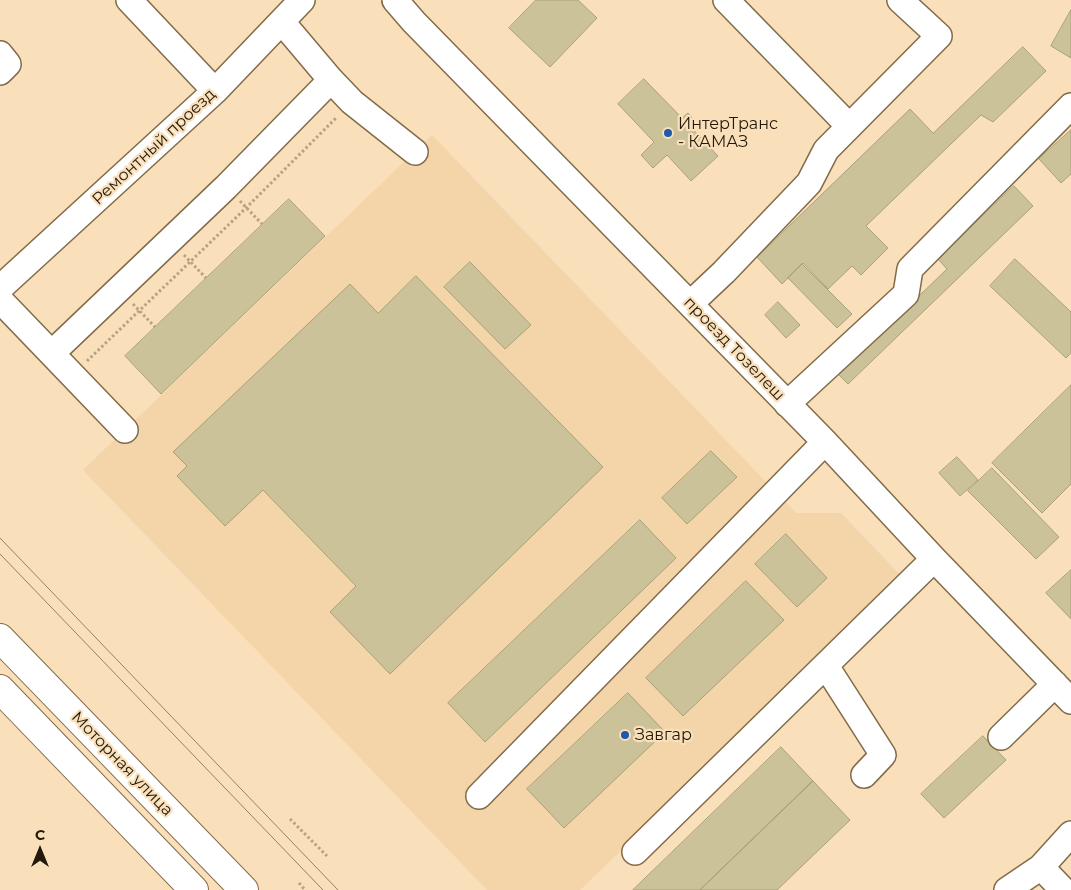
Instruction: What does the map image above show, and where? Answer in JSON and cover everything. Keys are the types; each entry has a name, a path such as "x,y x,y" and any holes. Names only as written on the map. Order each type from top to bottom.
{"main road":[{"name":"Моторная улица","path":"0,638 244,890"},
{"path":"0,688 194,890"}],"street":[{"path":"129,0 215,92"},
{"name":"Ремонтный проезд","path":"0,288 215,92 302,0"},
{"name":"проезд Тозелеш","path":"395,0 414,22 825,442 934,560 1063,693"},
{"path":"726,0 849,126"},
{"path":"690,304 724,272 810,183 826,150 939,36 900,0"},
{"path":"282,22 352,102 415,152"},
{"path":"0,54 8,64 0,72"},
{"path":"52,354 226,187 331,80"},
{"path":"787,404 906,294 910,269 1071,106"},
{"path":"0,300 125,430"},
{"path":"479,796 825,442"},
{"path":"636,852 934,560"},
{"path":"826,666 883,755 864,775"},
{"path":"1002,737 1063,693"},
{"path":"1008,890 1041,867 1069,841"},
{"path":"1041,867 1063,890"}],"path":[{"path":"72,375 246,208 352,102"},
{"path":"226,187 262,224"},
{"path":"170,240 206,278"},
{"path":"119,289 155,327"},
{"path":"290,819 327,856"},
{"path":"299,884 305,890"}],"shaded area":[{"path":"432,135 796,513 841,513 904,579 580,890 487,890 83,470"}],"building":[{"path":"536,0 578,0 597,18 550,67 509,28"},
{"path":"1071,10 1071,58 1051,46"},
{"path":"1023,47 1046,71 993,122 981,115 866,226 888,248 861,275 852,266 828,289 803,263 782,284 757,257 910,109 933,133"},
{"path":"644,79 682,118 688,113 692,117 686,122 718,156 691,181 667,155 653,168 641,155 654,142 618,104"},
{"path":"1071,130 1071,174 1061,183 1039,159"},
{"path":"1014,186 1033,206 848,384 838,374 947,269 938,259"},
{"path":"289,199 325,236 161,394 125,356"},
{"path":"1015,259 1071,312 1071,353 1066,358 990,286"},
{"path":"470,262 531,325 505,349 444,287"},
{"path":"802,264 852,314 837,328 788,278"},
{"path":"416,276 603,467 390,674 330,612 356,586 263,490 225,526 177,476 187,466 173,452 350,284 378,313"},
{"path":"778,302 800,325 786,338 765,315"},
{"path":"1071,385 1071,484 1042,513 992,463"},
{"path":"711,451 737,477 687,524 662,498"},
{"path":"957,457 978,480 960,496 939,473"},
{"path":"992,468 1059,537 1036,559 968,491"},
{"path":"640,520 676,558 485,742 448,703"},
{"path":"786,534 827,578 797,607 755,564"},
{"path":"1071,570 1071,619 1046,593"},
{"path":"746,581 784,620 683,716 646,678"},
{"path":"628,693 665,732 564,828 527,789"},
{"path":"983,736 1006,760 944,818 921,794"},
{"path":"781,747 813,781 700,890 633,890"},
{"path":"813,781 850,820 777,890 700,890"}],"tram line":[{"path":"0,538 338,890"},
{"path":"0,554 323,890"}],"place":[{"name":"ИнтерТранс - КАМАЗ","path":"668,133"},
{"name":"Завгар","path":"625,735"}]}
